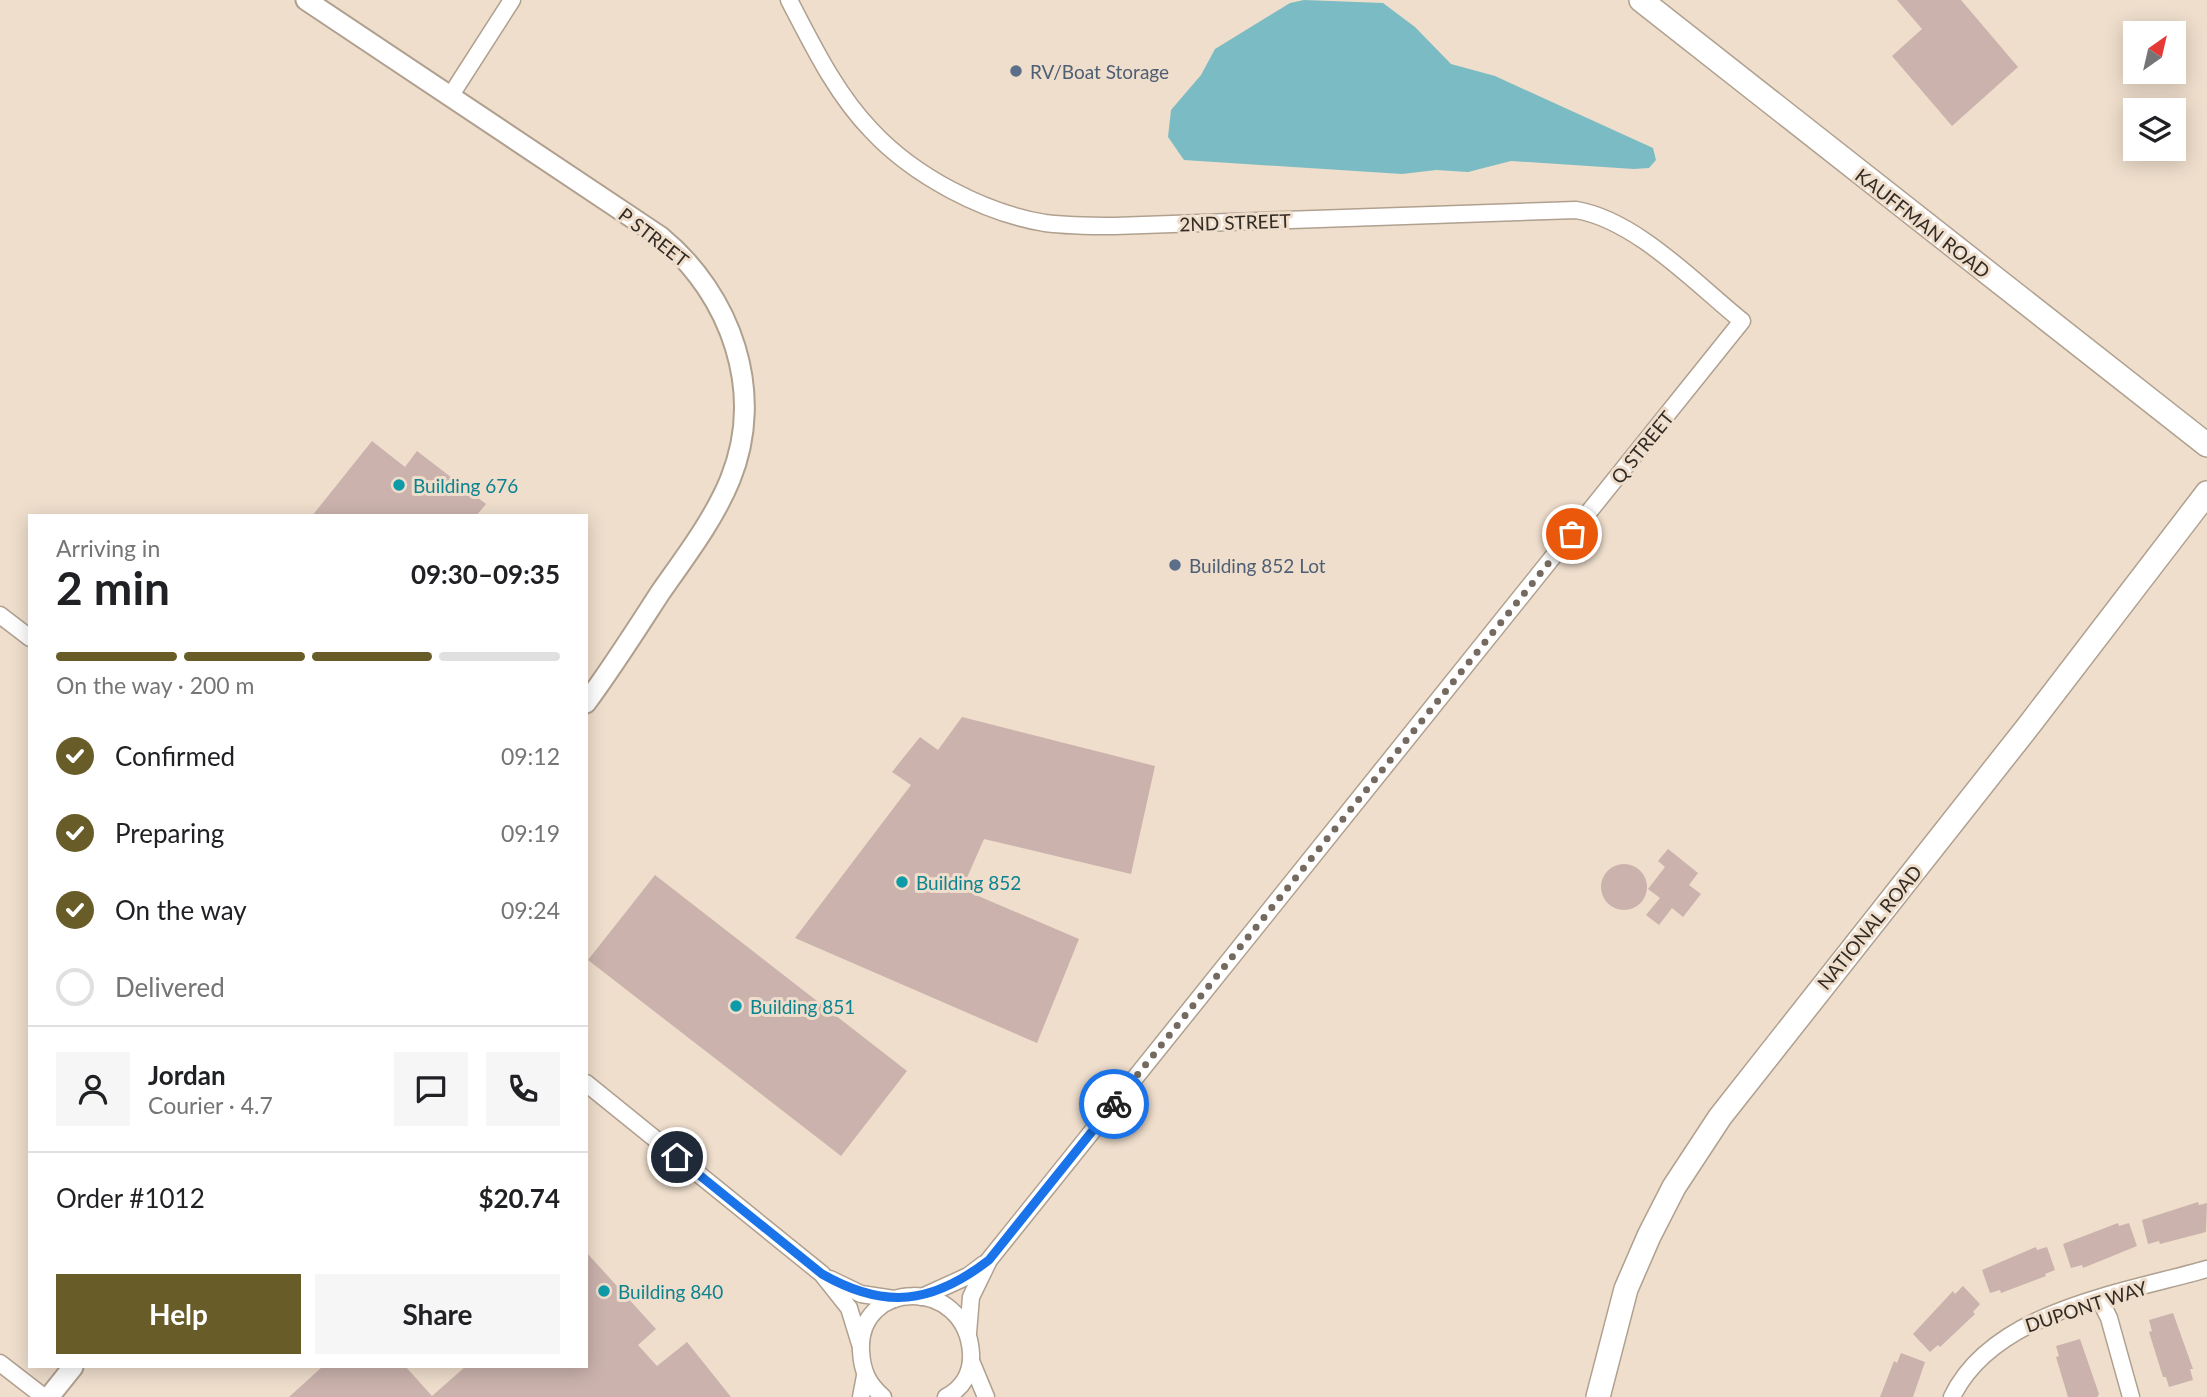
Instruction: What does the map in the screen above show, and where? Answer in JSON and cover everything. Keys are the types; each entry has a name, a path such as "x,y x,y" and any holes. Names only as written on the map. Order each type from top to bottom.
{"main road":[{"name":"KAUFFMAN ROAD","path":"1641,0 2207,445"},
{"name":"NATIONAL ROAD","path":"1598,1397 1626,1289 1649,1236 1674,1187 1720,1117 2030,724 2207,494"}],"street":[{"name":"P STREET","path":"306,0 451,95 677,250 703,279 722,311 741,369 744,414 731,477 720,500 588,700"},
{"path":"451,95 512,0"},
{"name":"2ND STREET","path":"789,0 839,91 878,138 913,166 950,188 1016,215 1073,226 1115,226 1576,210 1594,213 1616,223 1642,240 1742,321"},
{"name":"Q STREET","path":"986,1397 971,1362 968,1333 971,1297 989,1260 1742,321"},
{"path":"0,615 28,636"},
{"path":"588,1085 822,1274 861,1294 895,1299 922,1297 945,1303 963,1320 968,1333"},
{"name":"Q STREET","path":"922,1297 968,1276 989,1260"},
{"name":"DUPONT WAY","path":"1952,1397 1970,1368 2012,1332 2037,1319 2207,1269"},
{"path":"822,1274 849,1308 860,1343 865,1376 861,1397"},
{"path":"860,1343 867,1319 895,1299"},
{"path":"2100,1300 2109,1318 2131,1397"},
{"path":"946,1397 961,1386 971,1362"},
{"path":"0,1363 46,1397 72,1368"},
{"path":"865,1376 883,1397"}],"water":[{"path":"1304,0 1383,3 1415,27 1451,64 1495,76 1653,148 1656,160 1649,168 1634,169 1511,161 1468,172 1436,170 1402,174 1184,160 1168,137 1171,110 1201,75 1215,49 1290,3"}],"building":[{"path":"1897,0 1961,0 2018,67 1952,126 1892,56 1922,29"},
{"name":"Building 676","path":"372,441 405,467 417,451 486,504 478,514 314,514"},
{"name":"Building 852","path":"962,717 1155,766 1131,874 984,839 962,889 1079,939 1037,1043 795,938 911,785 892,772 920,737 938,750"},
{"path":"1668,849 1698,873 1689,885 1701,894 1683,917 1672,908 1659,925 1646,915 1660,898 1648,889 1665,867 1658,861"},
{"path":"1624,864 1640,871 1647,887 1640,903 1624,910 1608,903 1601,887 1608,871"},
{"name":"Building 851","path":"655,875 907,1071 841,1156 588,960"},
{"path":"2198,1202 2199,1205 2207,1203 2206,1232 2160,1244 2159,1241 2148,1244 2142,1220"},
{"path":"2118,1223 2119,1226 2129,1223 2137,1246 2083,1268 2082,1265 2071,1268 2063,1244"},
{"path":"2036,1247 2037,1250 2047,1247 2055,1270 2001,1293 2000,1290 1990,1293 1982,1270"},
{"name":"Building 840","path":"588,1254 656,1329 638,1345 657,1366 687,1342 731,1397 289,1397 321,1368 407,1368 432,1396 464,1368 588,1368"},
{"path":"1963,1286 1980,1304 1973,1312 1975,1314 1940,1347 1938,1345 1930,1352 1913,1334 1953,1291 1955,1294"},
{"path":"2173,1313 2193,1369 2190,1369 2193,1380 2169,1387 2166,1377 2163,1377 2149,1332 2152,1331 2149,1320"},
{"path":"2080,1339 2099,1394 2097,1397 2068,1397 2056,1357 2059,1356 2056,1346"},
{"path":"1901,1353 1925,1362 1913,1397 1880,1397 1894,1361 1897,1363"}],"way so far":[{"path":"1114,1104 1572,534"}],"place":[{"name":"RV/Boat Storage","path":"1016,71"},
{"name":"Building 676","path":"399,485"},
{"name":"Building 852 Lot","path":"1175,565"},
{"name":"Building 852","path":"902,882"},
{"name":"Building 851","path":"736,1006"},
{"name":"Building 840","path":"604,1291"}],"route":[{"path":"677,1157 822,1274 844,1287 875,1298 922,1297 968,1276 989,1260 1114,1104"}]}
